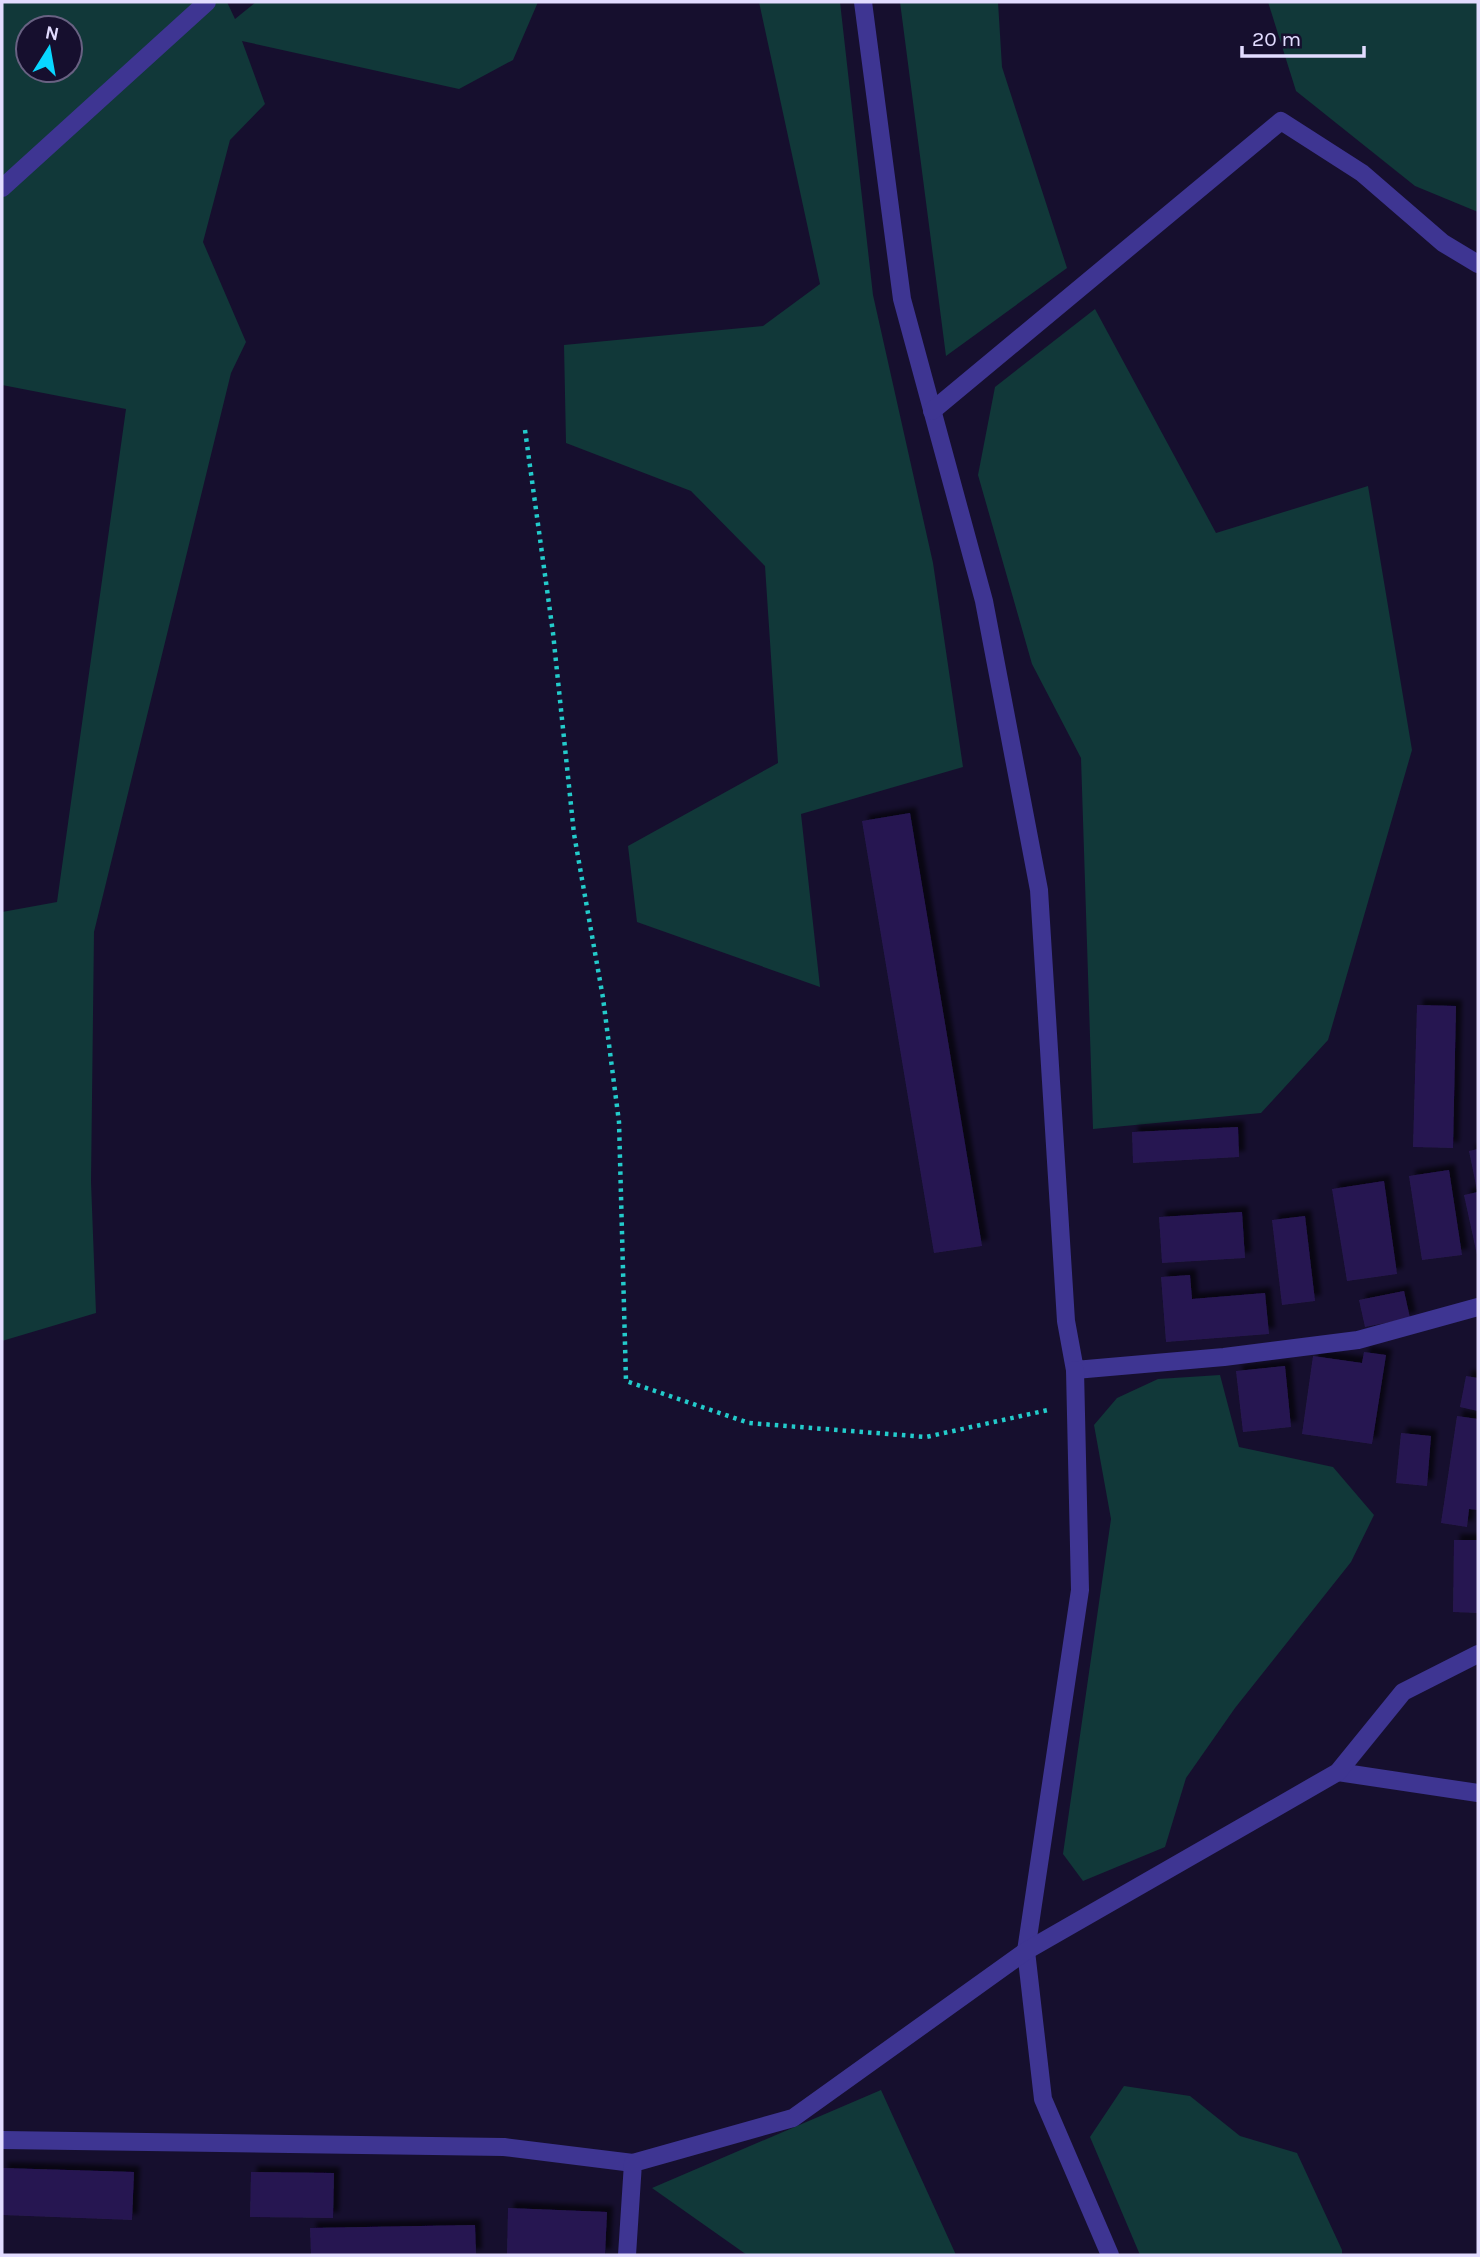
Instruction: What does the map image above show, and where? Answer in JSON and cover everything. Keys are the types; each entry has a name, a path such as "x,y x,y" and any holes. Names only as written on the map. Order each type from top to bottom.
{"street":[{"path":"2,188 207,2"},
{"path":"863,2 902,299 984,601 1039,890 1066,1321 1076,1370 1080,1590 1026,1951 1043,2099 1110,2255"},
{"path":"933,411 1281,121 1362,173 1443,243 1478,264"},
{"path":"1076,1370 1224,1357 1358,1340 1478,1307"},
{"path":"2,2140 504,2147 634,2163 793,2118 1026,1951 1338,1772 1403,1692 1478,1654"},
{"path":"1338,1772 1478,1793"},
{"path":"626,2255 634,2163"}],"path":[{"path":"525,430 553,633 574,834 603,998 619,1122 626,1381 750,1423 926,1437 1076,1404"}],"green space":[{"path":"2,2 227,2 235,19 256,2 538,2 513,60 459,89 242,41 265,104 230,140 203,242 246,342 231,373 94,932 91,1182 96,1313 2,1341 2,912 57,902 126,409 2,385"},
{"path":"759,2 840,2 873,295 933,563 963,767 801,814 820,987 637,922 628,846 778,763 765,566 691,491 566,443 564,345 763,326 820,284"},
{"path":"900,2 998,2 1002,67 1067,268 946,356"},
{"path":"1268,2 1478,2 1478,212 1415,186 1296,91"},
{"path":"1095,309 1216,533 1368,486 1412,750 1328,1040 1261,1113 1093,1129 1081,758 1032,664 978,475 995,387"},
{"path":"1220,1375 1239,1447 1333,1467 1374,1515 1351,1562 1235,1708 1186,1778 1165,1847 1083,1881 1063,1854 1111,1519 1094,1425 1117,1398 1158,1379"},
{"path":"1124,2086 1190,2096 1240,2136 1297,2153 1342,2255 1140,2255 1090,2137"},
{"path":"881,2090 956,2255 747,2255 652,2188"}],"building":[{"path":"910,813 982,1246 934,1253 862,821"},
{"path":"1417,1005 1456,1006 1453,1148 1413,1147"},
{"path":"1238,1127 1239,1157 1133,1163 1132,1132"},
{"path":"1478,1149 1478,1190 1477,1190 1469,1151"},
{"path":"1449,1170 1462,1255 1422,1260 1409,1176"},
{"path":"1384,1181 1397,1274 1347,1281 1332,1189"},
{"path":"1478,1192 1478,1255 1477,1255 1464,1195"},
{"path":"1242,1212 1245,1258 1162,1263 1159,1217"},
{"path":"1305,1216 1315,1301 1282,1305 1272,1220"},
{"path":"1190,1275 1192,1299 1265,1293 1269,1334 1166,1342 1161,1277"},
{"path":"1404,1291 1410,1318 1365,1327 1359,1300"},
{"path":"1364,1352 1386,1355 1372,1444 1302,1434 1313,1356 1362,1363"},
{"path":"1285,1366 1291,1427 1243,1432 1236,1371"},
{"path":"1466,1376 1478,1378 1478,1411 1460,1407"},
{"path":"1457,1416 1478,1419 1478,1510 1469,1509 1467,1527 1441,1523"},
{"path":"1401,1433 1431,1436 1427,1486 1396,1483"},
{"path":"1454,1540 1478,1540 1478,1613 1453,1612"},
{"path":"2,2168 134,2172 132,2220 2,2215"},
{"path":"251,2172 334,2173 333,2218 250,2217"},
{"path":"508,2208 607,2212 605,2255 507,2255"},
{"path":"475,2225 476,2255 311,2255 310,2228"}]}
